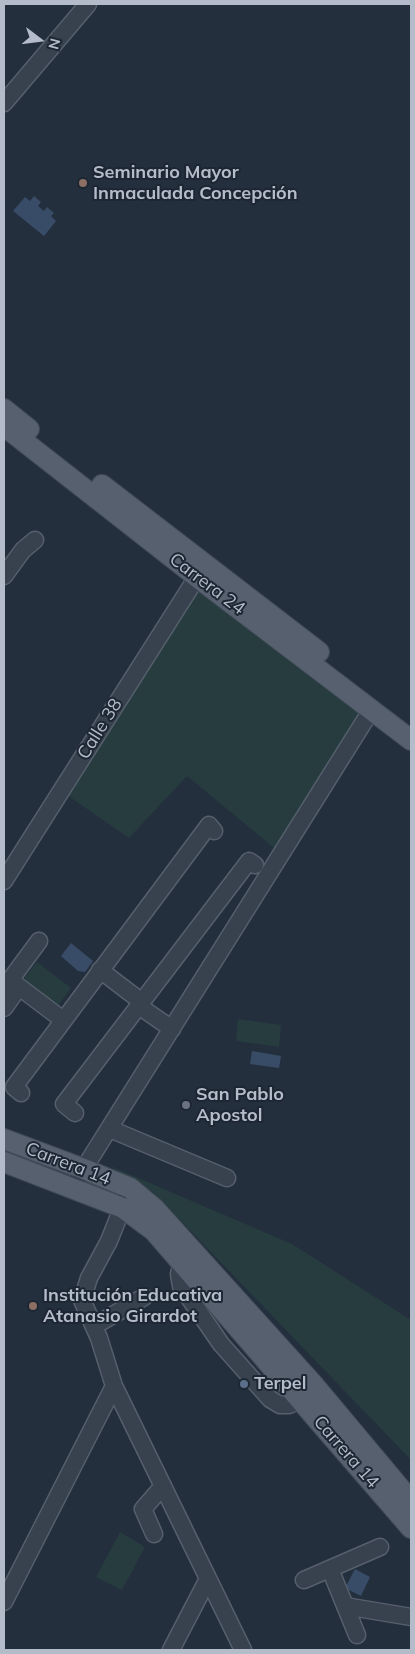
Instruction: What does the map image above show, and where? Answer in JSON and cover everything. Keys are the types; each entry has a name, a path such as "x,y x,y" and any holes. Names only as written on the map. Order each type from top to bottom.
{"main road":[{"name":"Carrera 24","path":"4,409 375,704 411,740"},
{"name":"Carrera 24","path":"4,426 196,577 375,704 411,723"},
{"name":"Carrera 14","path":"4,1139 130,1188 155,1209 307,1392 411,1528"},
{"name":"Carrera 14","path":"4,1162 123,1208 154,1231 240,1329 307,1392 411,1501"}],"street":[{"path":"4,104 88,4"},
{"path":"4,576 23,550 36,540"},
{"name":"Calle 38","path":"4,881 196,577"},
{"path":"72,1187 375,704"},
{"path":"21,1093 14,1087 63,1020 209,825 214,831"},
{"path":"75,1113 64,1104 249,861 255,865"},
{"path":"4,1008 11,985 39,941"},
{"path":"100,970 174,1026"},
{"path":"11,985 63,1020"},
{"path":"110,1129 227,1178"},
{"path":"130,1188 109,1241 89,1278 82,1300 99,1338 114,1386 242,1650"},
{"path":"182,1262 179,1274 181,1286 221,1344 270,1399 280,1405 289,1404 307,1392"},
{"path":"94,1326 144,1297"},
{"path":"221,1344 240,1329"},
{"path":"4,1602 114,1386"},
{"path":"154,1534 142,1509 163,1486"},
{"path":"304,1580 380,1547"},
{"path":"330,1569 357,1635"},
{"path":"171,1650 208,1580"},
{"path":"346,1606 411,1618"}],"green space":[{"path":"197,584 365,711 274,848 187,776 129,838 64,793"},
{"path":"37,962 71,988 58,1006 23,980"},
{"path":"238,1019 281,1025 279,1047 236,1041"},
{"path":"108,1165 292,1244 411,1320 411,1460 154,1193"},
{"path":"120,1532 145,1547 122,1590 96,1577"}],"water":[{"path":"34,196 41,202 38,206 44,211 47,207 54,213 51,216 56,221 44,236 13,211 25,197 30,201"},
{"path":"71,943 93,961 85,972 78,971 61,956"},
{"path":"252,1051 281,1056 279,1068 250,1064"},
{"path":"355,1569 370,1577 361,1596 345,1588"}],"place":[{"name":"Seminario Mayor Inmaculada Concepción","path":"83,183"},
{"name":"San Pablo Apostol","path":"186,1105"},
{"name":"Institución Educativa Atanasio Girardot","path":"33,1306"},
{"name":"Terpel","path":"244,1384"}]}
